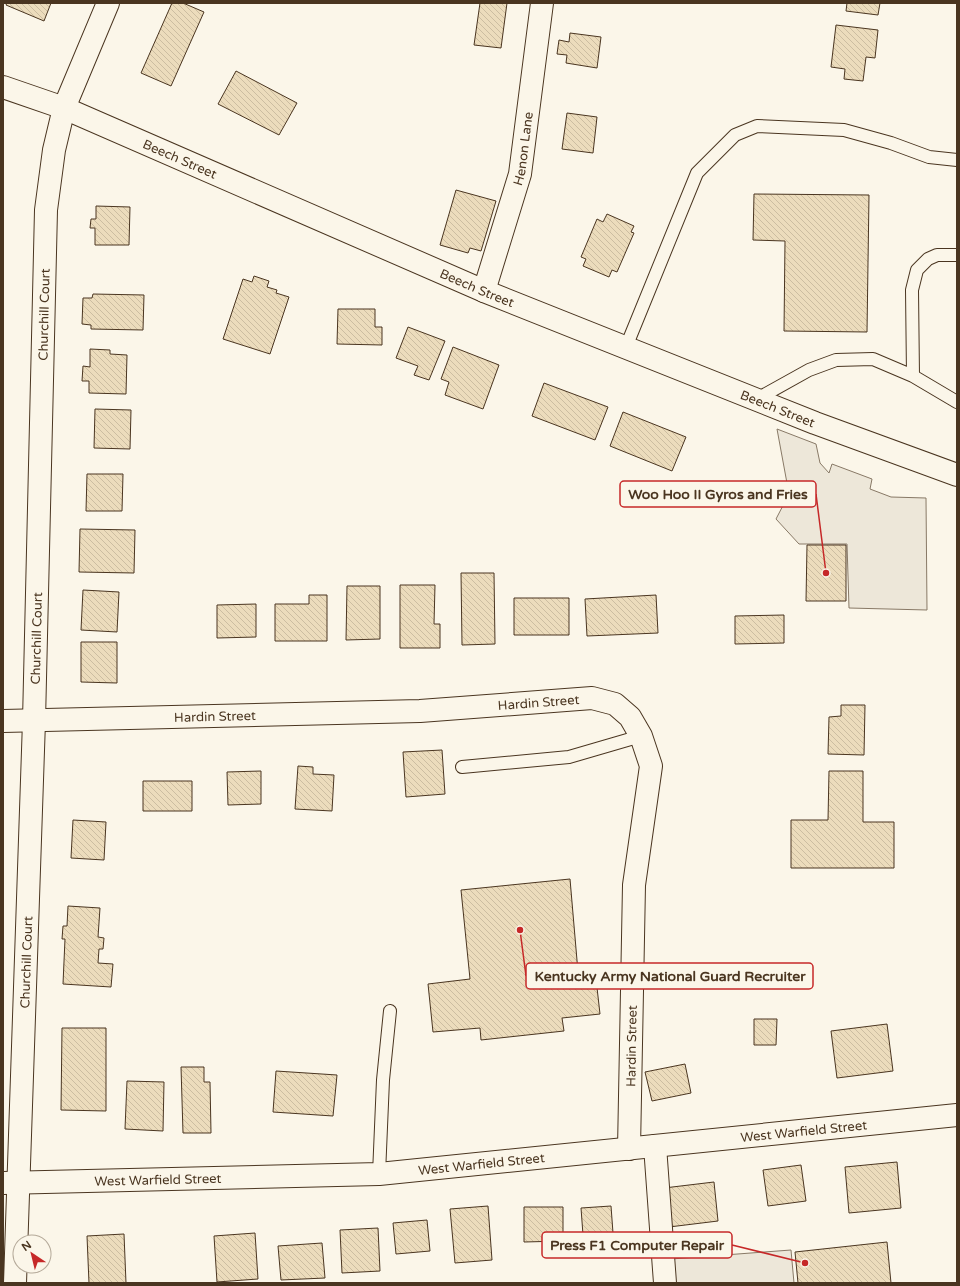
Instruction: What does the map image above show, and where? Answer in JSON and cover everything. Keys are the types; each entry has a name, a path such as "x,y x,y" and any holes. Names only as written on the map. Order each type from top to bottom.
{"street":[{"name":"Churchill Court","path":"15,1283 10,1183 34,721 46,210 54,150 64,108 108,3"},
{"name":"Henon Lane","path":"484,290 520,174 542,3"},
{"name":"Beech Street","path":"3,87 64,108 484,290 757,399 957,475"},
{"name":"Hardin Street","path":"3,721 420,711 592,698 615,704 630,718 641,736 651,766 634,885 629,1149"},
{"name":"West Warfield Street","path":"10,1183 379,1174 957,1116"},
{"path":"655,1146 665,1283"}],"lane":[{"path":"626,347 697,173 735,135 757,126 844,130 891,143 929,156 957,160"},
{"path":"913,376 912,290 916,270 928,259 937,255 957,255"},
{"path":"757,399 810,370 836,360 873,359 913,376 957,402"},
{"path":"462,767 569,757 641,736"},
{"path":"379,1174 384,1080 390,1011"}],"shaded area":[{"path":"777,429 816,444 820,463 829,473 832,464 872,479 870,489 891,497 926,498 927,610 849,608 847,544 799,544 776,519 789,494"},
{"path":"791,1250 794,1283 673,1283 671,1259"}],"building":[{"path":"7,3 51,3 44,21 6,5"},
{"path":"172,3 183,3 204,12 171,86 141,73"},
{"path":"480,3 507,3 501,48 474,45"},
{"path":"847,3 880,3 878,15 846,11"},
{"path":"836,25 878,30 875,58 866,57 863,81 844,79 845,69 831,67"},
{"path":"570,33 601,37 597,68 566,63 567,55 557,54 559,40 569,42"},
{"path":"236,71 297,103 279,135 218,104"},
{"path":"567,113 597,117 593,153 562,149"},
{"path":"456,190 496,201 481,251 470,248 468,253 440,245"},
{"path":"754,194 869,195 867,332 784,331 785,241 753,240"},
{"path":"96,206 130,207 129,245 95,245 95,228 90,228 91,219 96,219"},
{"path":"607,214 634,226 631,232 634,233 617,272 612,270 609,277 583,266 586,259 581,257 597,219 603,222"},
{"path":"254,276 269,281 267,287 277,290 276,293 289,297 270,354 223,339 243,279 252,282"},
{"path":"93,294 144,295 143,330 91,329 91,325 82,324 83,298 92,298"},
{"path":"338,309 375,309 375,327 382,327 382,345 337,344"},
{"path":"408,327 445,341 429,380 414,375 418,366 396,358"},
{"path":"453,347 499,365 483,409 445,395 449,382 441,379"},
{"path":"90,349 110,350 110,354 127,355 126,394 89,393 89,381 82,381 83,366 90,367"},
{"path":"544,383 608,407 595,440 532,416"},
{"path":"95,409 131,410 130,449 94,448"},
{"path":"623,412 686,437 672,471 610,446"},
{"path":"87,474 123,474 122,511 86,511"},
{"path":"80,529 135,530 134,573 79,572"},
{"path":"807,545 846,545 846,601 806,601"},
{"path":"461,573 494,573 495,644 462,645"},
{"path":"400,585 435,585 434,624 440,624 440,648 400,648"},
{"path":"347,586 380,586 380,639 346,640"},
{"path":"83,590 119,592 117,632 81,630"},
{"path":"309,595 327,595 327,641 275,641 275,604 309,604"},
{"path":"656,595 658,633 587,636 585,599"},
{"path":"514,598 569,598 569,635 514,635"},
{"path":"256,604 256,637 217,638 217,605"},
{"path":"784,615 784,643 735,644 735,616"},
{"path":"81,642 117,642 117,683 81,682"},
{"path":"841,705 865,705 864,755 828,754 829,717 841,716"},
{"path":"442,750 445,794 406,797 403,752"},
{"path":"298,766 313,767 313,774 334,775 332,811 295,809"},
{"path":"261,771 261,804 228,805 227,772"},
{"path":"829,771 863,771 863,822 894,822 894,868 791,868 791,820 828,820"},
{"path":"143,781 192,781 192,811 143,811"},
{"path":"73,820 106,822 104,860 71,858"},
{"path":"570,879 578,972 595,970 600,1014 562,1018 564,1031 481,1040 480,1028 433,1032 428,984 470,979 461,890"},
{"path":"68,906 100,908 98,937 104,938 103,949 99,949 98,963 113,964 111,987 63,984 65,939 62,939 63,926 67,926"},
{"path":"754,1019 777,1019 776,1045 754,1045"},
{"path":"887,1024 893,1071 837,1078 831,1031"},
{"path":"62,1028 106,1028 106,1111 61,1110"},
{"path":"685,1064 691,1093 652,1101 645,1072"},
{"path":"181,1067 204,1067 204,1082 210,1082 211,1133 183,1133"},
{"path":"276,1071 337,1075 333,1116 273,1112"},
{"path":"127,1081 164,1082 163,1131 125,1129"},
{"path":"897,1162 901,1208 849,1213 845,1167"},
{"path":"801,1165 806,1201 768,1206 763,1170"},
{"path":"714,1182 718,1221 669,1227 664,1188"},
{"path":"488,1206 492,1260 455,1263 450,1209"},
{"path":"611,1206 613,1233 583,1235 581,1208"},
{"path":"524,1207 563,1207 563,1241 524,1242"},
{"path":"427,1220 430,1251 396,1254 393,1223"},
{"path":"378,1228 380,1271 342,1273 340,1230"},
{"path":"255,1233 258,1279 217,1282 214,1236"},
{"path":"124,1234 126,1283 89,1283 87,1236"},
{"path":"887,1242 891,1283 798,1283 795,1252"},
{"path":"322,1243 325,1278 281,1280 278,1246"}],"place":[{"name":"Woo Hoo II Gyros and Fries","path":"826,573"},
{"name":"Kentucky Army National Guard Recruiter","path":"520,930"},
{"name":"Press F1 Computer Repair","path":"805,1263"}]}
